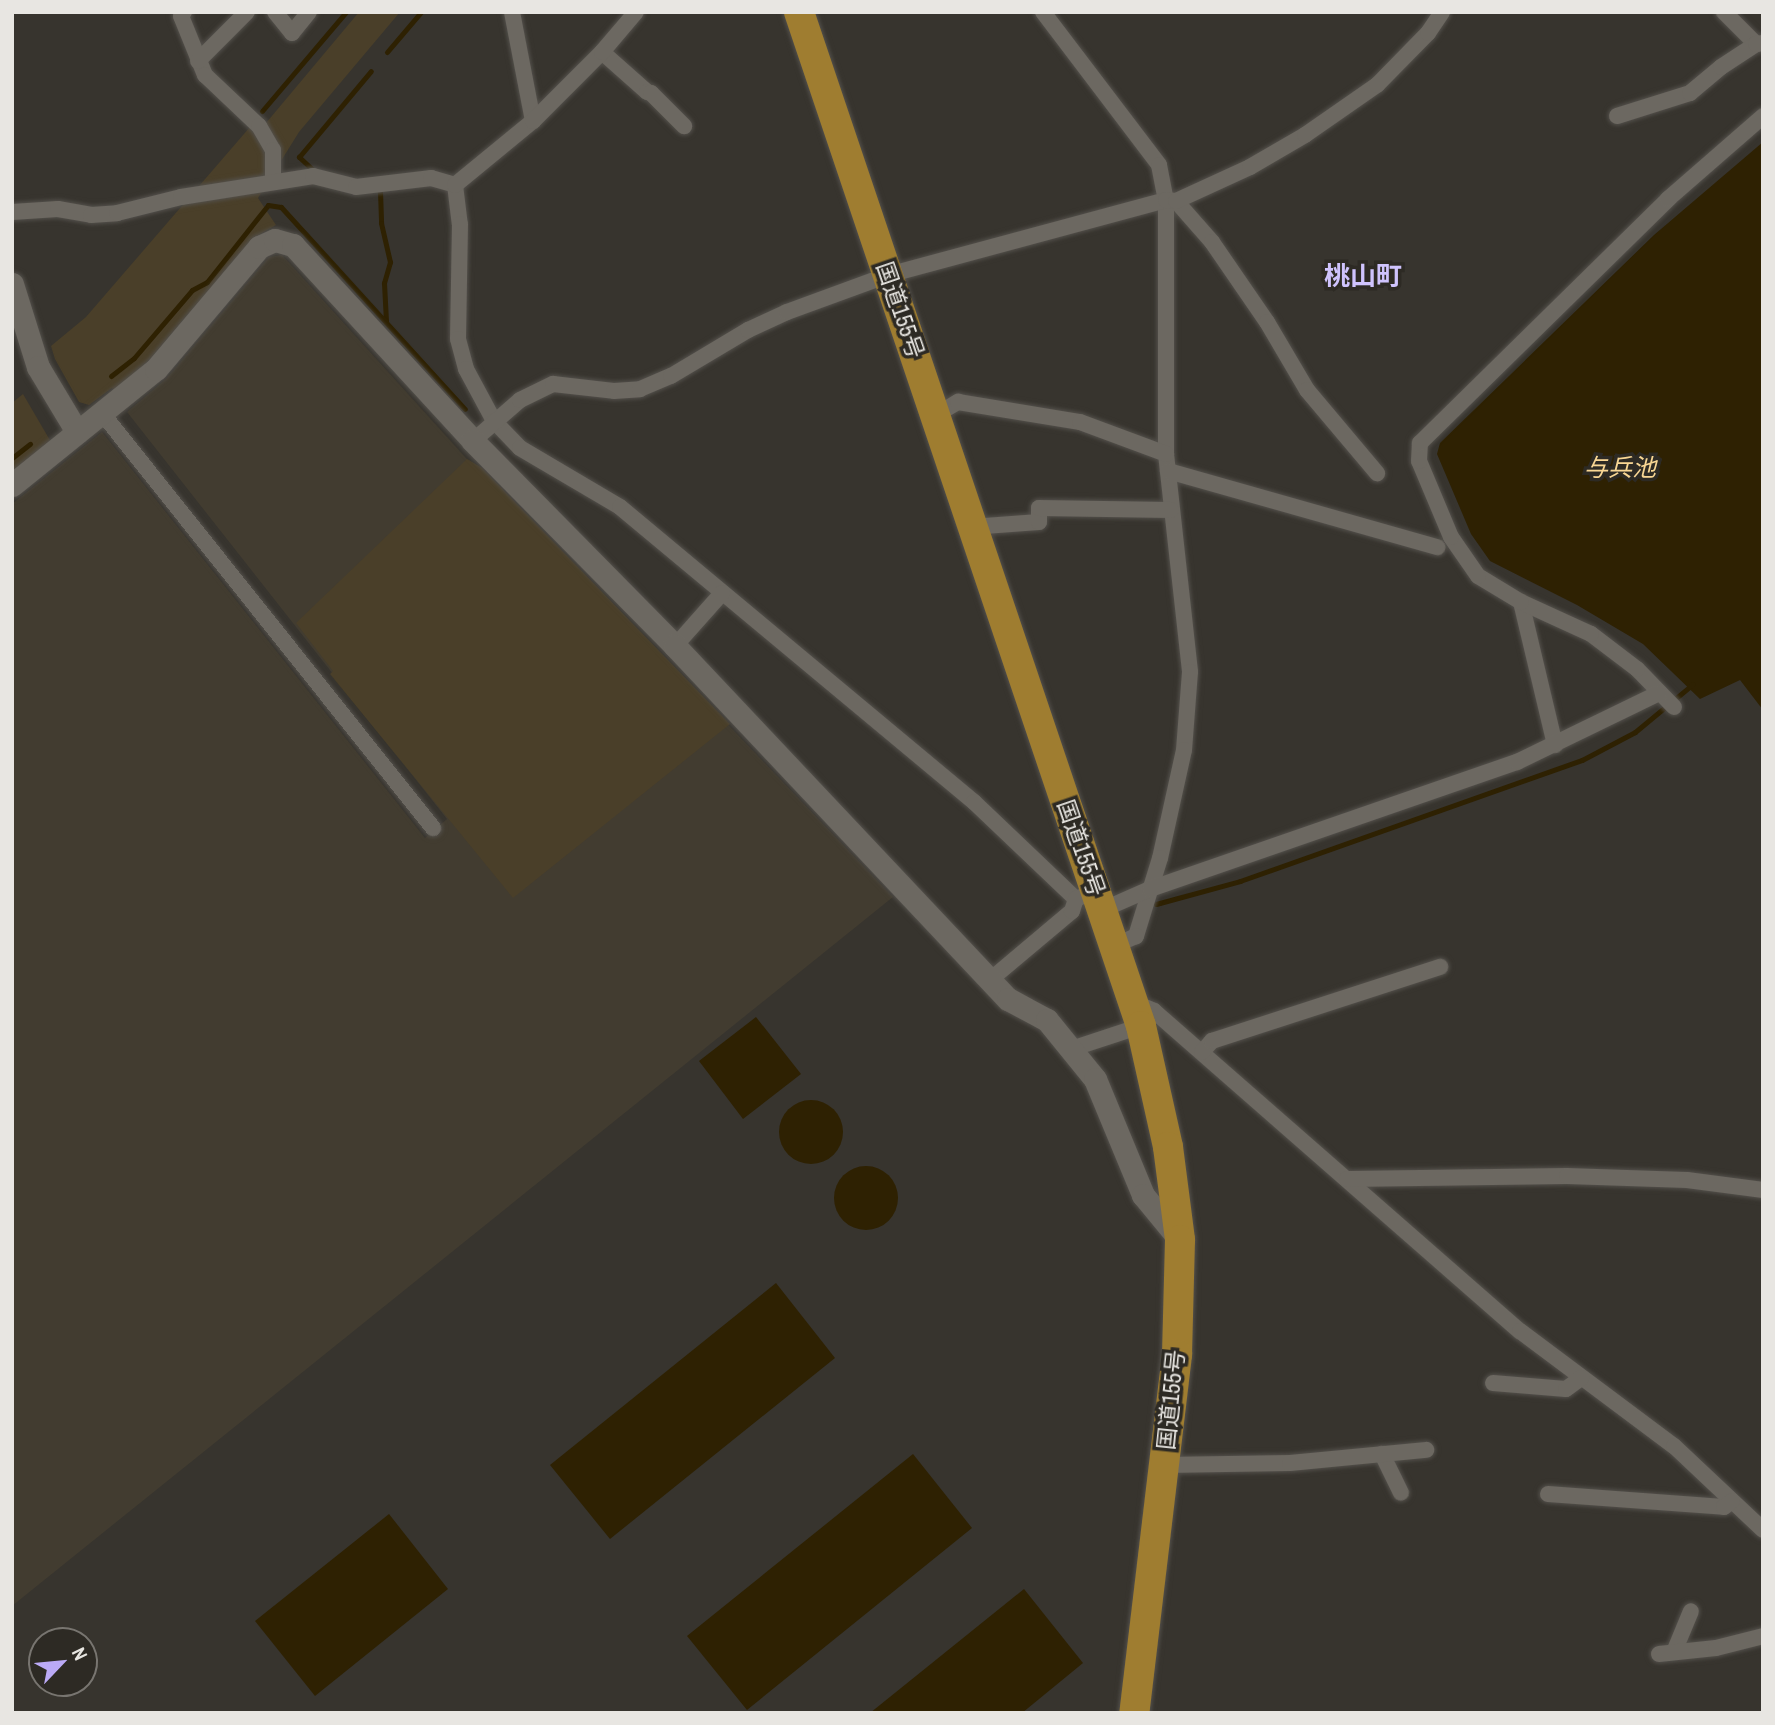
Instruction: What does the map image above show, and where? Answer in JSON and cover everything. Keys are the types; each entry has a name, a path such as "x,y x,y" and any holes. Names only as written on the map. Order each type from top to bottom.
{"highway":[{"name":"国道155号","path":"799,12 936,415 1091,900 1114,946 1137,1014 1168,1147 1180,1240 1177,1356 1134,1712"}],"street":[{"path":"184,12 181,16 205,75 259,126 273,150 273,180"},
{"path":"198,61 247,12"},
{"path":"275,12 292,33 309,12"},
{"path":"512,12 533,121"},
{"path":"455,185 533,121 602,52 636,12"},
{"path":"1043,12 1159,165 1171,200 1166,454 1190,671 1184,750 1160,858 1136,936 1114,946"},
{"path":"473,441 520,400 553,384 614,391 640,389 671,376 748,330 787,312 888,275 1171,200 1250,167 1305,135 1377,85 1428,33 1442,12"},
{"path":"1617,116 1690,93 1721,67 1759,44 1724,12"},
{"path":"602,52 651,93 684,126"},
{"path":"1674,706 1636,669 1591,634 1521,602 1478,576 1451,537 1419,461 1419,443 1668,199 1763,116"},
{"path":"12,212 58,209 91,215 117,213 273,180 313,176 356,187 431,178 455,185"},
{"path":"455,185 460,224 458,340 466,369 494,421 520,448 620,507 1091,900"},
{"path":"1171,200 1212,242 1267,322 1307,390 1377,473"},
{"path":"12,485 156,369 259,247 275,240 293,245 473,441 675,646 1008,999 1047,1020 1095,1079 1143,1195 1180,1240"},
{"path":"12,284 19,332 77,432"},
{"path":"936,415 958,402 1080,422 1166,454"},
{"path":"102,412 433,828"},
{"path":"1168,471 1437,547"},
{"path":"971,527 1039,522 1039,508 1171,510"},
{"path":"675,646 722,593"},
{"path":"1521,602 1555,745"},
{"path":"990,980 1072,911 1091,900 1150,889 1517,762 1659,692"},
{"path":"1202,1052 1212,1041 1440,967"},
{"path":"1071,1049 1137,1014 1154,1011 1520,1331 1674,1446 1763,1530"},
{"path":"1347,1179 1647,1178 1686,1180 1763,1191"},
{"path":"1493,1383 1566,1389 1581,1378"},
{"path":"1164,1465 1290,1463 1426,1450"},
{"path":"1382,1454 1401,1493"},
{"path":"1548,1494 1724,1507 1732,1502"},
{"path":"1691,1611 1667,1653 1716,1648 1763,1636"}],"shaded area":[{"path":"359,12 400,12 299,132 258,198 276,225 253,238 149,360 116,392 112,388 89,405 79,402 55,359 51,346 86,317 250,127 266,123"},
{"path":"282,255 467,459 482,468 893,897 12,1606 12,504 102,432 425,838 447,819 127,412 166,379 269,257"},
{"path":"23,394 51,442 12,473 12,403"},
{"path":"467,459 482,468 730,724 513,898 330,674 333,671 296,623"}],"water":[{"name":"与兵池","path":"1763,142 1763,710 1740,680 1700,699 1643,644 1577,605 1490,561 1471,534 1437,454 1440,443 1654,235"},
{"path":"756,1017 801,1074 743,1119 699,1061"},
{"path":"811,1100 829,1106 837,1114 843,1132 837,1150 829,1158 811,1164 793,1158 785,1150 779,1132 785,1114 793,1106"},
{"path":"866,1166 884,1172 892,1180 898,1198 892,1216 884,1224 866,1230 848,1224 840,1216 834,1198 840,1180 848,1172"},
{"path":"776,1283 835,1358 610,1539 550,1465"},
{"path":"913,1454 972,1528 747,1710 687,1636"},
{"path":"389,1514 448,1589 315,1696 255,1621"},
{"path":"1024,1589 1083,1663 1022,1713 870,1713"}],"waterway":[{"path":"262,111 346,12"},
{"path":"387,52 421,12"},
{"path":"312,169 299,157 371,71"},
{"path":"380,191 381,223 390,262 384,283 386,322"},
{"path":"111,376 134,358 192,290 207,282 268,205 281,207 465,409"},
{"path":"12,458 30,444"},
{"path":"1156,904 1240,881 1582,760 1635,732 1693,684"}],"district":[{"name":"桃山町","path":"1363,276"}]}
